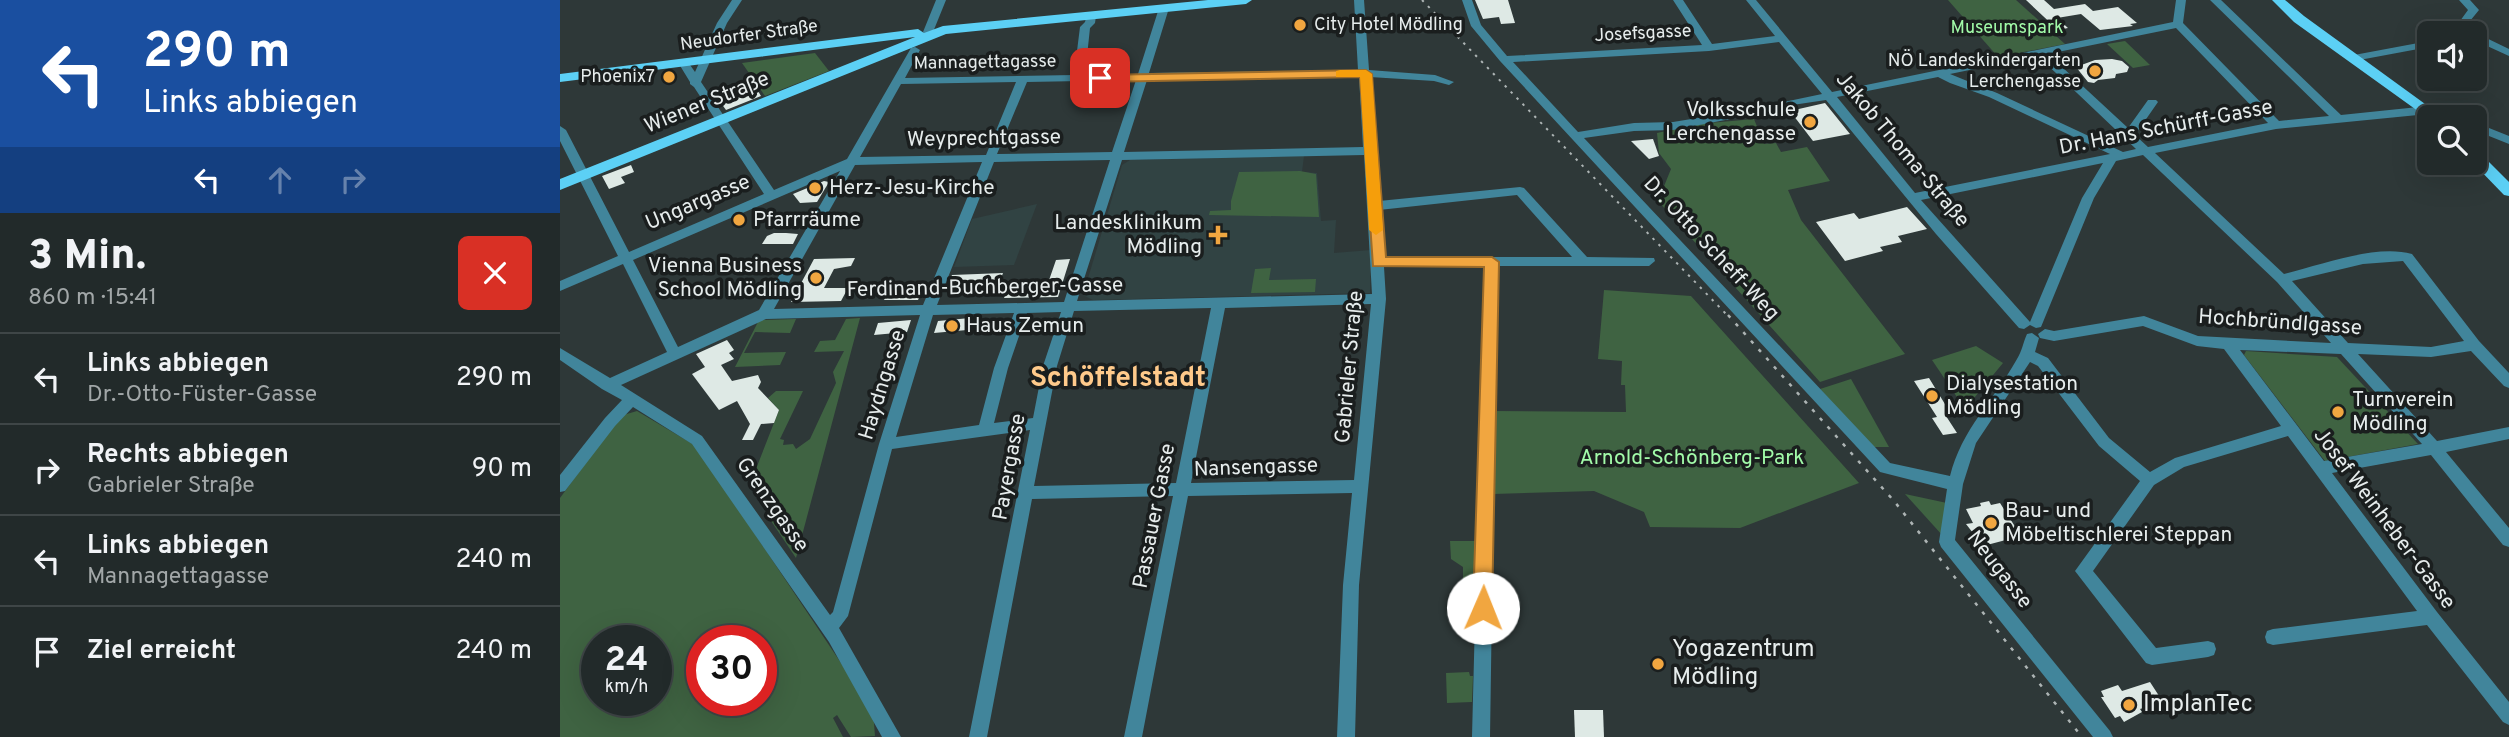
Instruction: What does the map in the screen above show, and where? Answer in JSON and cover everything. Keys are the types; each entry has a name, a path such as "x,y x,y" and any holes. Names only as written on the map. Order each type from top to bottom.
{"main road":[{"name":"Wiener Straße","path":"560,185 722,119 942,36 1035,22 1246,0"},
{"path":"2278,0 2299,19 2419,105"},
{"name":"Neudorfer Straße","path":"560,78 705,62 928,32 942,36"},
{"name":"Wiener Straße","path":"879,38 913,46"},
{"path":"2487,168 2509,191"}],"street":[{"path":"695,84 722,23 737,0"},
{"path":"928,32 942,0"},
{"name":"Gabrieler Straße","path":"1346,737 1351,585 1378,299 1379,262 1359,0"},
{"name":"Dr. Otto Scheff-Weg","path":"1467,0 1476,26 1504,59 1885,468 1955,484"},
{"path":"1678,0 1709,48"},
{"name":"Jakob Thoma-Straße","path":"1751,0 1941,231 2034,330"},
{"path":"2178,24 2181,0"},
{"path":"2215,0 2338,118"},
{"path":"2464,0 2474,10 2465,21"},
{"name":"Payergasse","path":"978,737 1050,366 1164,8"},
{"path":"1079,79 1085,27 1091,16"},
{"path":"1783,105 2178,24"},
{"path":"2178,24 2276,125"},
{"name":"Josefsgasse","path":"1504,59 1709,48 1782,38"},
{"path":"2487,42 2509,53"},
{"path":"764,314 899,81 913,46"},
{"path":"2354,58 2417,46"},
{"path":"2041,53 2282,279 2343,350 2435,449 2509,540"},
{"path":"684,64 771,195"},
{"path":"1940,73 1993,95 2117,157"},
{"name":"Mannagettagasse","path":"899,81 1366,74 1435,78 1449,82"},
{"name":"Haydngasse","path":"829,626 840,616 886,444 928,310 1023,80"},
{"path":"2129,135 2152,102"},
{"path":"1575,136 1634,127 1673,126 1767,108"},
{"name":"Dr. Hans Schürff-Gasse","path":"1914,197 2276,125 2338,118 2417,115"},
{"path":"2487,130 2509,139"},
{"path":"560,131 627,256 674,352"},
{"name":"Weyprechtgasse","path":"853,161 1371,151"},
{"name":"Neugasse","path":"2104,737 1947,542 1962,456 1975,429 2028,355 2034,330 2088,198 2117,157"},
{"name":"Ungargasse","path":"560,286 853,161"},
{"path":"1374,206 1520,191 1584,262"},
{"path":"2282,279 2355,262 2403,256 2413,261 2474,345 2509,382"},
{"path":"1379,262 1647,261"},
{"path":"1480,737 1492,262"},
{"name":"Ferdinand-Buchberger-Gasse","path":"607,384 764,314 1378,299"},
{"name":"Passauer Gasse","path":"1133,737 1219,303"},
{"path":"985,431 1001,368 1022,309"},
{"name":"Hochbründlgasse","path":"2034,330 2054,336 2144,321 2197,341 2228,344 2431,352 2474,345"},
{"name":"Josef Weinheber-Gasse","path":"2228,344 2431,617 2509,716"},
{"name":"Grenzgasse","path":"560,354 697,440 829,626 892,737"},
{"path":"2028,355 2043,362 2104,442 2149,480"},
{"path":"560,486 610,422 631,400"},
{"path":"886,444 1039,423"},
{"path":"2208,649 2152,657 2083,571 2149,480 2180,463 2291,429"},
{"path":"2320,468 2435,449 2509,433"},
{"name":"Nansengasse","path":"1027,494 1361,486"},
{"path":"2273,637 2431,617"}],"shaded area":[{"name":"Landesklinikum Mödling","path":"1304,156 1302,172 1317,173 1321,221 1336,220 1334,253 1371,250 1370,293 1093,300 1083,295 1122,165 1130,160"},
{"path":"1037,204 1014,265 954,267 972,219"}],"green space":[{"name":"Museumspark","path":"1948,0 2016,0 2065,44 1998,57"},
{"path":"2125,41 2150,65 2133,68 2107,44"},
{"path":"815,53 829,71 765,96 742,63"},
{"path":"1754,119 1764,144 1776,143 1781,152 1807,147 1830,181 1788,190 1801,220 1905,354 1820,382 1658,201 1671,169 1659,153 1657,133 1698,124"},
{"path":"1300,171 1316,174 1319,217 1209,215 1210,211 1231,210 1239,172"},
{"path":"1271,268 1269,280 1316,279 1315,292 1251,293 1255,269"},
{"name":"Arnold-Schönberg-Park","path":"1604,290 1691,296 1859,483 1740,528 1650,527 1644,512 1594,491 1493,494 1492,411 1626,412 1625,385 1621,385 1622,361 1598,359"},
{"path":"860,318 796,558 767,515 776,502 775,497 768,495 754,474 779,410 768,398 776,391 803,391 780,439 784,440 783,445 793,444 796,449 810,439 836,383 833,372 844,351 814,352 820,341 835,340 846,319"},
{"path":"796,319 790,333 755,332 744,353 786,352 780,365 735,367 759,320"},
{"path":"1976,346 2003,363 1965,409 1932,360"},
{"name":"Turnverein Mödling","path":"2246,351 2337,357 2418,444 2325,461 2244,355"},
{"path":"1851,379 1889,447 1871,447 1820,389"},
{"path":"637,411 696,446 873,711 875,736 851,737 837,715 833,718 843,737 560,737 560,498 620,416"},
{"path":"1905,494 1947,503 1943,536"},
{"path":"1450,541 1476,541 1475,584 1463,584 1463,567 1451,559"},
{"path":"1469,672 1470,676 1473,676 1472,702 1447,703 1446,673"}],"building":[{"path":"1475,0 1508,0 1515,23 1501,24 1499,17 1483,19"},
{"path":"2026,0 2044,0 2054,9 2085,4 2093,11 2118,7 2137,23 2130,24 2133,26 2100,30 2081,14 2057,18 2068,28 2058,30"},
{"name":"NÖ Landeskindergarten Lerchengasse","path":"2095,60 2122,61 2129,67 2127,72 2094,83 2088,82 2076,67"},
{"path":"758,91 761,96 726,110 721,103"},
{"name":"Volksschule Lerchengasse","path":"1825,103 1850,134 1813,141 1790,111"},
{"path":"1653,139 1659,156 1649,159 1631,141"},
{"path":"631,165 634,172 621,177 625,183 609,189 602,176"},
{"name":"Herz-Jesu-Kirche","path":"824,181 829,182 817,202 800,203 793,194"},
{"path":"1907,207 1927,229 1898,236 1902,242 1880,247 1883,251 1845,261 1816,222 1854,213 1859,219"},
{"path":"774,233 798,234 793,244 762,244 767,236"},
{"name":"Vienna Business School Mödling","path":"855,258 851,266 834,269 824,288 848,288 841,301 791,302 814,259"},
{"path":"1070,259 1058,297 1004,298 1008,288 1047,286 1056,260"},
{"path":"1003,273 998,286 947,287 952,275"},
{"path":"923,288 918,300 884,300 890,289"},
{"name":"Haus Zemun","path":"970,318 967,330 934,333 938,321"},
{"path":"911,320 907,332 874,335 878,323"},
{"path":"727,340 734,350 729,353 734,359 721,365 732,381 758,375 761,382 758,388 779,410 774,423 761,424 753,440 742,440 750,424 737,401 719,410 692,374 705,367 696,354"},
{"name":"Dialysestation Mödling","path":"1929,378 1951,414 1946,416 1957,433 1943,435 1932,418 1937,417 1914,381"},
{"name":"Bau- und Möbeltischlerei Steppan","path":"1989,501 1991,505 2000,503 2021,536 1983,546 1966,524 1973,523 1966,509"},
{"name":"ImplanTec","path":"2150,682 2163,702 2140,709 2142,712 2124,722 2120,716 2115,718 2101,697 2104,697 2101,691 2118,685 2122,691"},
{"path":"1574,710 1603,710 1604,737 1575,737"}],"railway":[{"path":"1422,0 1729,317"},
{"path":"1728,315 1894,501 2082,737"}],"slow traffic":[{"path":"1340,74 1366,74 1376,230"}],"place":[{"name":"City Hotel Mödling","path":"1300,25"},
{"name":"NÖ Landeskindergarten Lerchengasse","path":"2095,71"},
{"name":"Phoenix7","path":"669,77"},
{"name":"Volksschule Lerchengasse","path":"1810,122"},
{"name":"Herz-Jesu-Kirche","path":"815,188"},
{"name":"Pfarrräume","path":"739,220"},
{"name":"Landesklinikum Mödling","path":"1218,235"},
{"name":"Vienna Business School Mödling","path":"816,278"},
{"name":"Haus Zemun","path":"952,326"},
{"name":"Dialysestation Mödling","path":"1932,396"},
{"name":"Turnverein Mödling","path":"2338,412"},
{"name":"Bau- und Möbeltischlerei Steppan","path":"1991,523"},
{"name":"Yogazentrum Mödling","path":"1658,664"},
{"name":"ImplanTec","path":"2129,705"}],"district":[{"name":"Schöffelstadt","path":"1118,379"}],"route":[{"path":"1100,78 1366,74 1379,262 1492,262 1483,608"}]}
